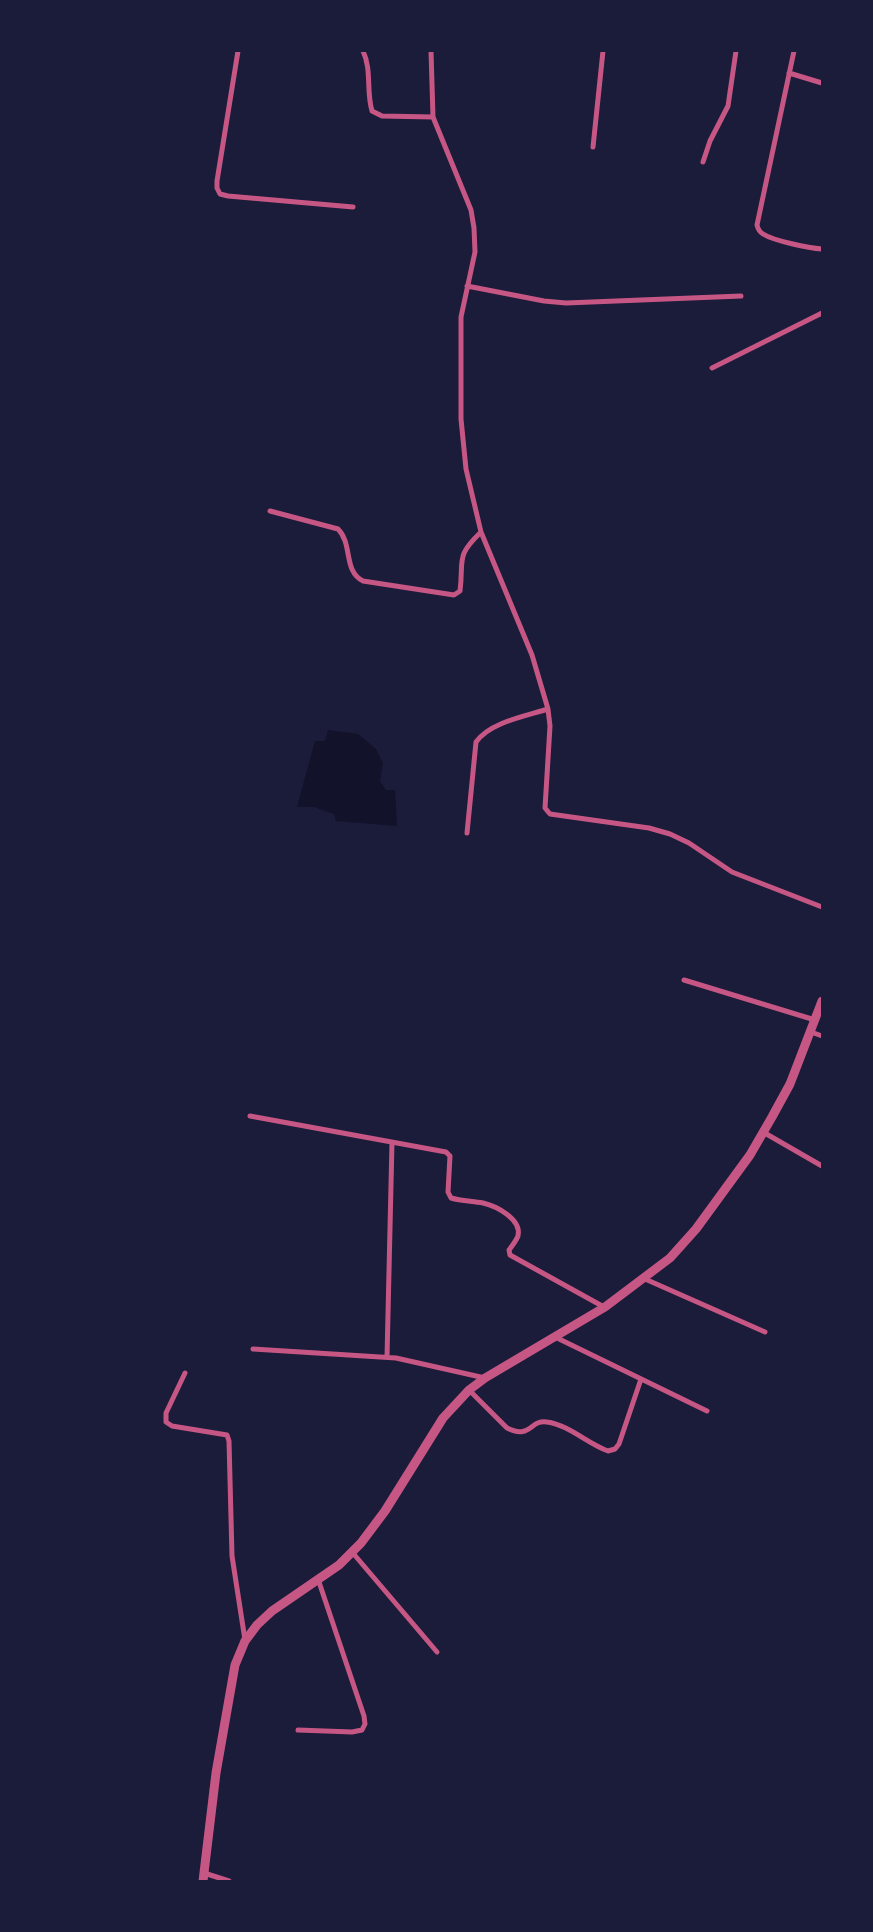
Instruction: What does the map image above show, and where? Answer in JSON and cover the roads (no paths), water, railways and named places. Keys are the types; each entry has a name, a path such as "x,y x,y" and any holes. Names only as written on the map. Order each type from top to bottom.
{"street":[{"path":"238,51 217,181 217,188 220,194 353,206"},
{"path":"363,51 368,61 369,101 372,111 382,116 433,117"},
{"path":"431,51 433,117 473,219 475,252 461,318 461,419 466,469 481,532 532,655 548,709 550,726 545,808 550,814 649,828 670,834 689,843 732,872 822,907"},
{"path":"593,147 603,51"},
{"path":"703,162 710,141 728,106 736,51"},
{"path":"794,51 757,225 759,231 765,236 822,249"},
{"path":"789,73 822,83"},
{"path":"467,286 544,301 566,303 741,296"},
{"path":"712,368 822,313"},
{"path":"270,511 338,529 344,535 351,570 356,578 363,581 454,595 460,591 461,561 464,551 481,532"},
{"path":"467,833 476,742 482,734 493,727 548,709"},
{"path":"684,980 816,1020"},
{"path":"229,1881 204,1877 216,1773 235,1665 245,1640 272,1611 339,1565 361,1543 385,1511 443,1418 469,1390 485,1378 605,1307 645,1279 670,1258 696,1229 740,1169 764,1132 790,1084 822,1002"},
{"path":"811,1032 822,1036"},
{"path":"250,1116 446,1152 450,1156 448,1192 451,1198 483,1203 497,1208 507,1215 518,1230 518,1238 509,1250 510,1255 605,1307"},
{"path":"764,1132 822,1166"},
{"path":"387,1357 392,1142"},
{"path":"645,1279 765,1332"},
{"path":"554,1336 707,1411"},
{"path":"253,1349 387,1357 418,1362 485,1378"},
{"path":"185,1373 166,1413 166,1422 172,1426 227,1435 230,1449 232,1556 245,1640"},
{"path":"469,1390 507,1428 514,1432 528,1431 538,1423 545,1421 608,1451 615,1449 619,1444 641,1379"},
{"path":"352,1552 437,1652"},
{"path":"298,1730 352,1732 362,1730 365,1724 364,1716 318,1580"}]}
